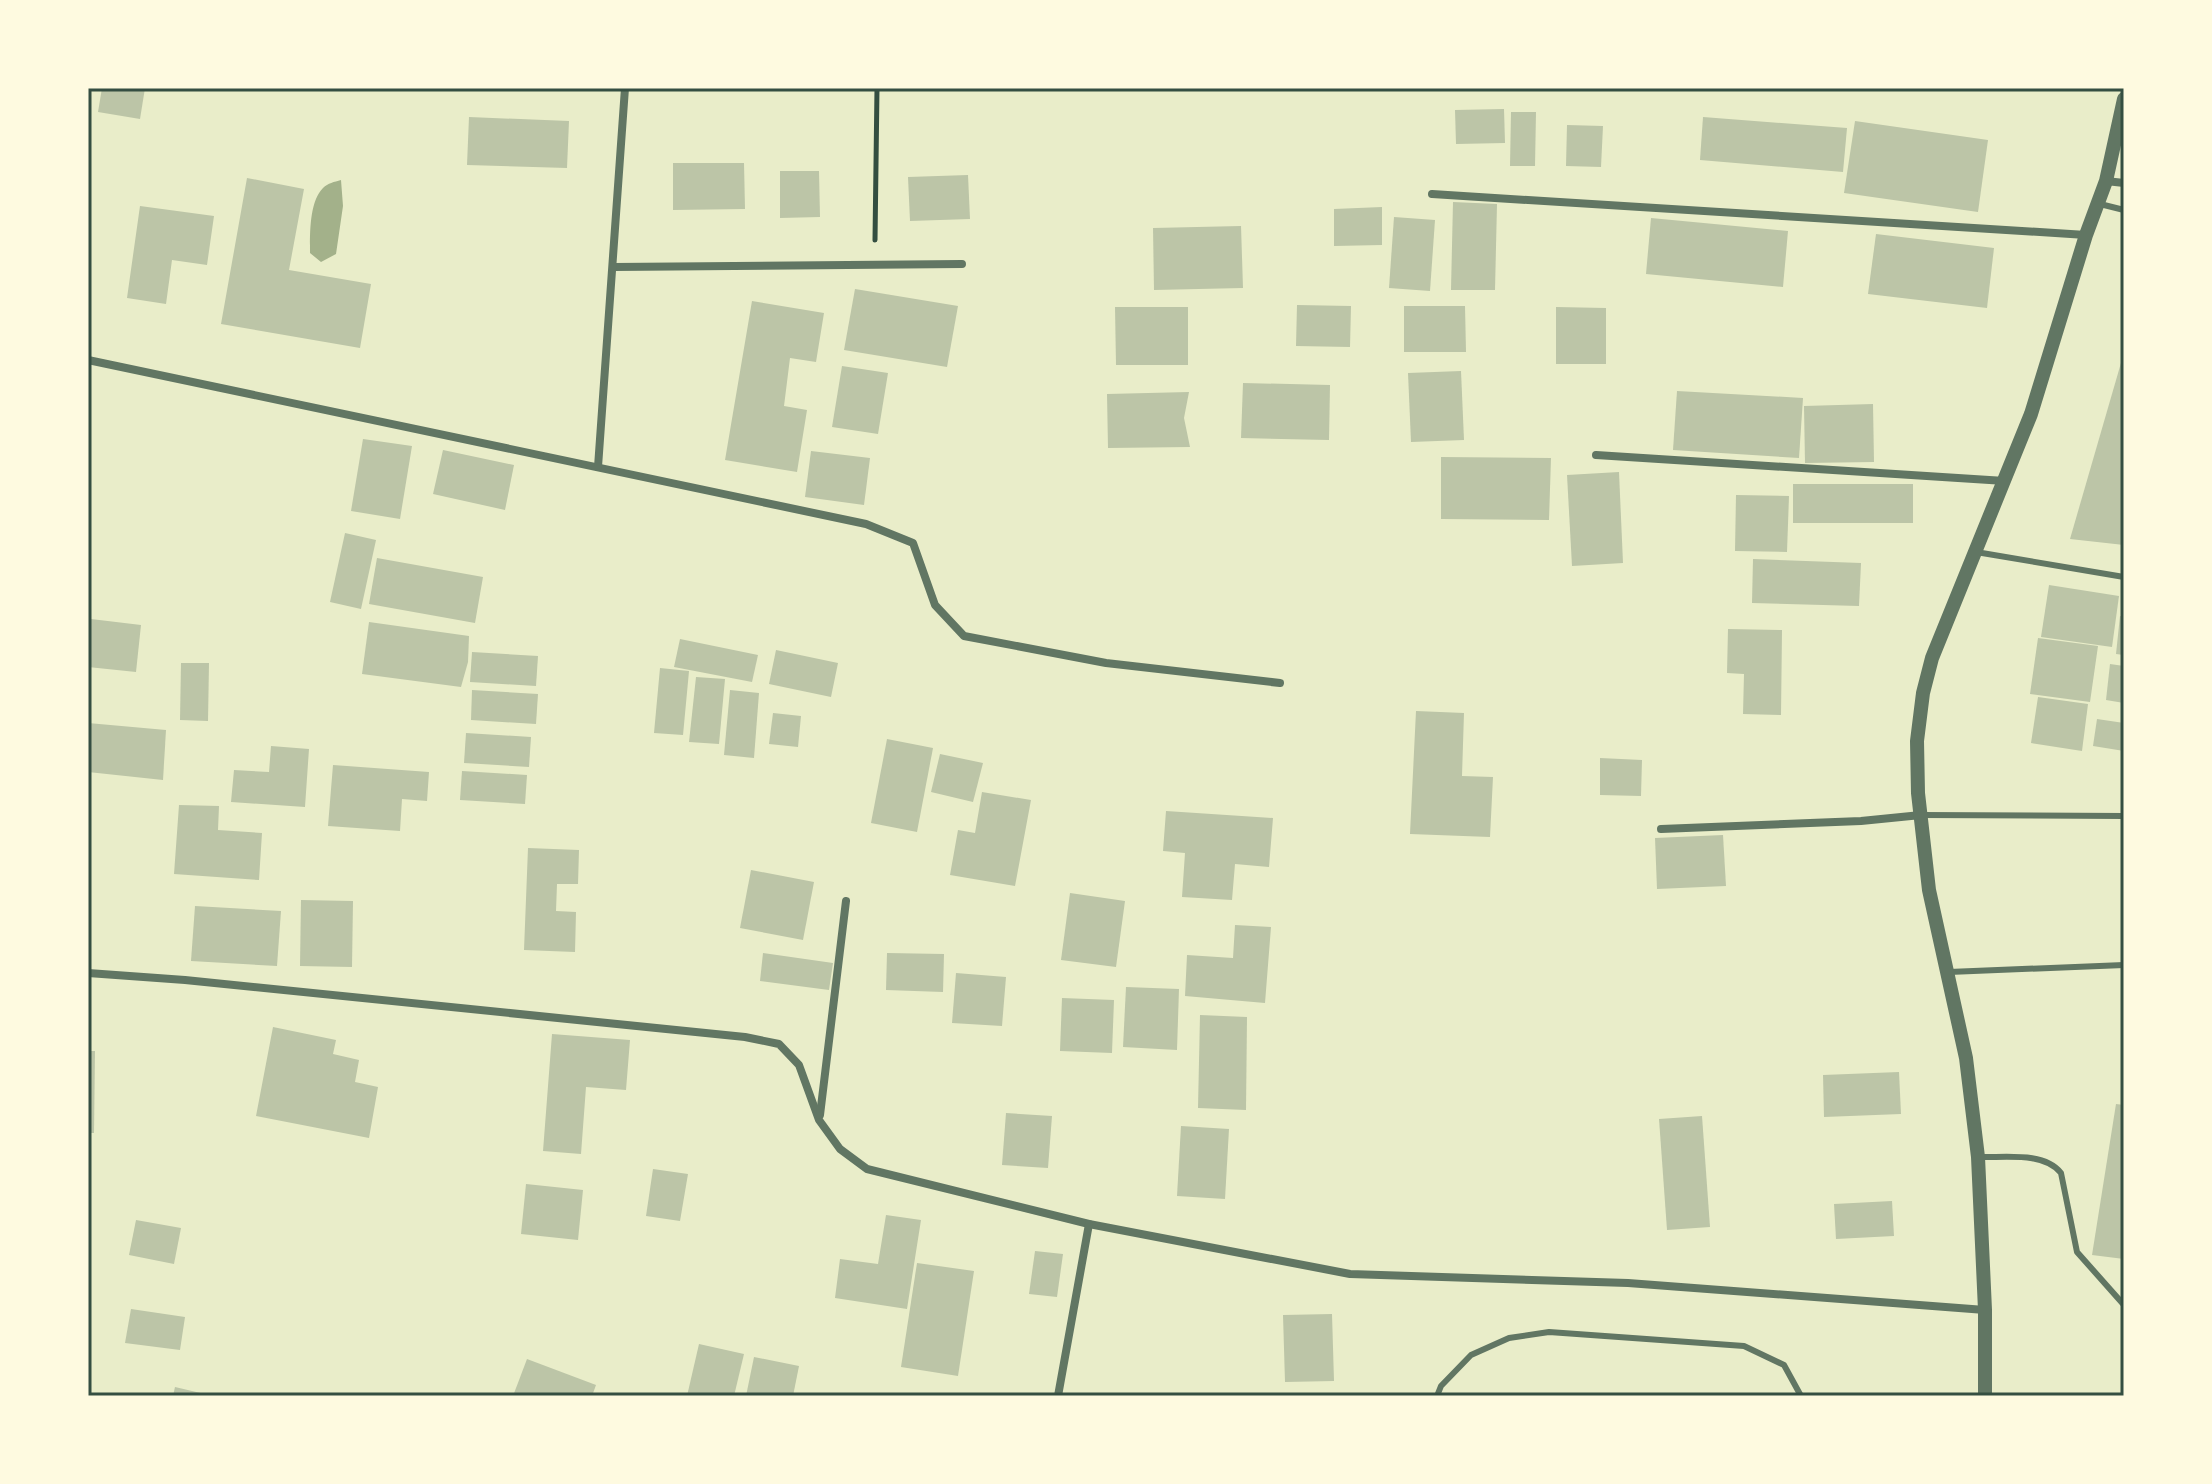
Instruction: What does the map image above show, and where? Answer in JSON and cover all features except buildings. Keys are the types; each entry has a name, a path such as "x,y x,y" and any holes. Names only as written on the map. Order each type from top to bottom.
{"street":[{"path":"598,467 625,88"},
{"path":"1985,1396 1985,1310 1978,1157 1966,1058 1929,890 1917,741 1923,693 1932,658 2031,414 2086,235 2106,181 2124,99"},
{"path":"2106,181 2124,183"},
{"path":"1432,194 2086,235"},
{"path":"614,267 962,264"},
{"path":"88,360 866,524 913,543 935,605 964,636 1106,663 1280,683"},
{"path":"1596,455 2005,481"},
{"path":"1661,829 1861,821 1921,815"},
{"path":"819,1120 846,901"},
{"path":"88,973 185,980 756,1039 779,1044 799,1065 819,1120 840,1149 867,1169 1089,1224 1350,1274 1628,1283 1985,1310"},
{"path":"1058,1396 1089,1224"}],"lane":[{"path":"2098,203 2124,210"},
{"path":"1976,552 2124,577"},
{"path":"1921,815 2124,816"},
{"path":"1949,972 2124,965"},
{"path":"1978,1157 2036,1159 2054,1164 2061,1173 2077,1252 2124,1305"},
{"path":"1437,1396 1441,1386 1471,1355 1509,1338 1549,1332 1744,1346 1784,1365 1801,1396"}],"path":[{"path":"874,265 877,88"}],"shaded area":[{"path":"341,180 343,206 336,254 321,262 310,253 313,210 323,188"}]}
